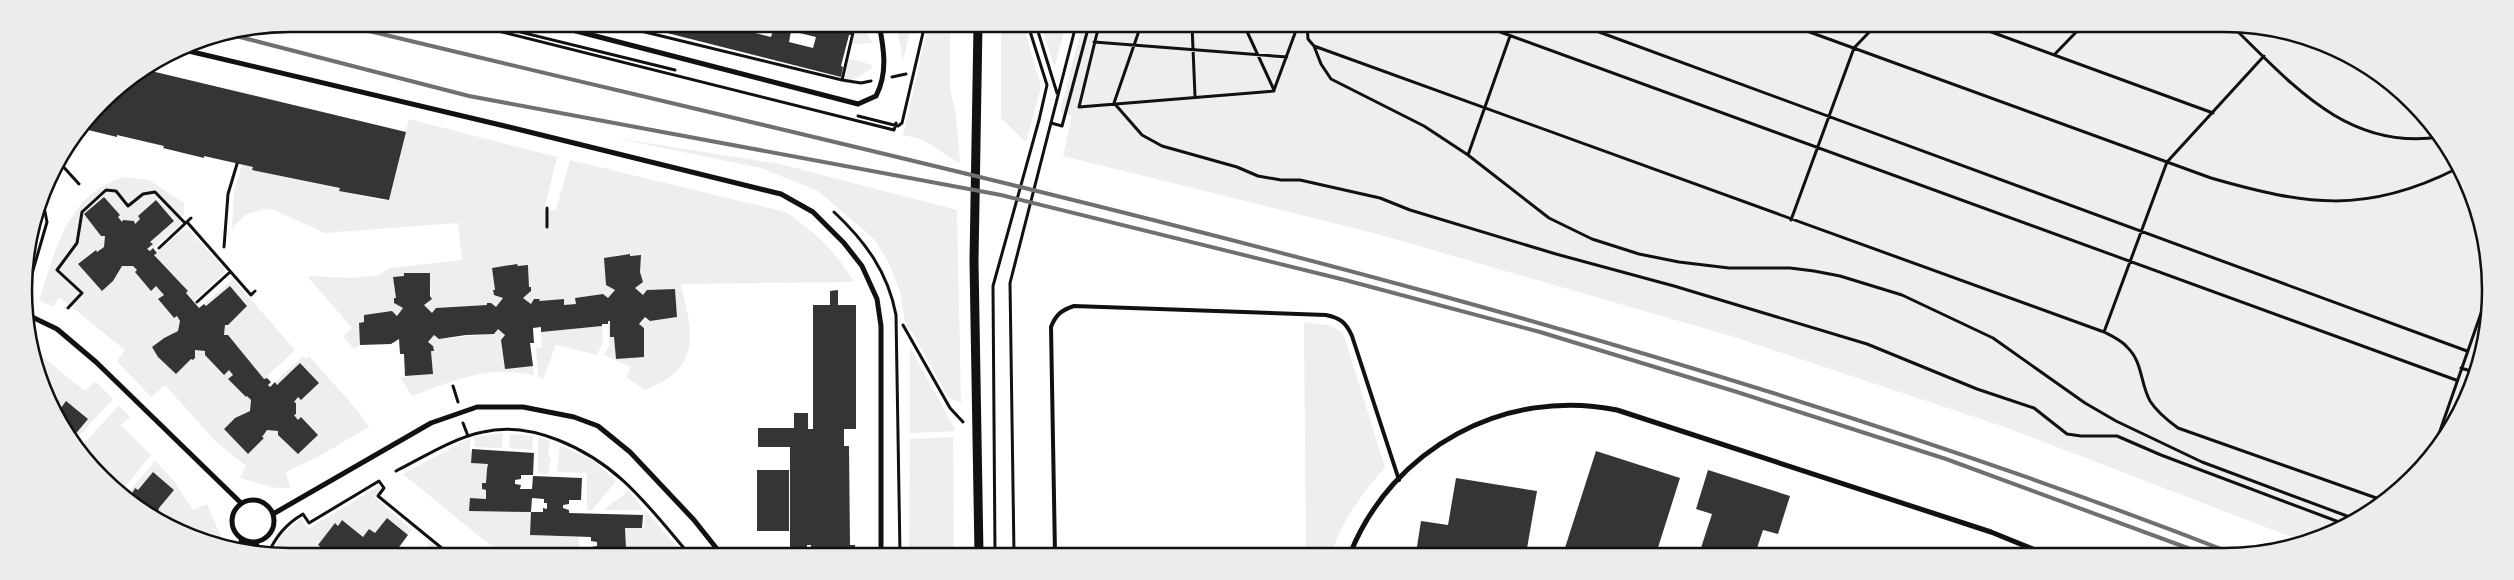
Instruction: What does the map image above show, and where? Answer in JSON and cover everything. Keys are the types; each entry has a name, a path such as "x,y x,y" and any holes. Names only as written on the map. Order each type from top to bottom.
{"street":[{"path":"580,32 858,104 876,96 883,80 884,47 881,32"},
{"path":"978,32 974,261 979,548"},
{"path":"192,52 781,194 813,212 844,243 862,266 877,299 881,326 881,548"},
{"path":"34,317 57,329 96,362 241,503"},
{"path":"1352,548 1361,526 1399,480 1425,455 1448,438 1474,424 1533,407 1563,404 1592,405 1617,410 1963,523 2029,548"},
{"path":"273,514 431,423 477,407 523,407 574,417 598,426 630,452 694,520 716,548"},
{"path":"253,499 260,500 270,508 273,514 274,520 271,532 267,537 257,542 241,539 236,534 232,521 236,508 241,503 253,499"},
{"path":"241,539 242,543"}],"lane":[{"path":"1055,548 1051,327 1054,317 1062,310 1074,306 1339,317 1348,325 1399,480"}],"path":[{"path":"502,32 894,130 896,123"},
{"path":"647,32 842,80 853,32"},
{"path":"994,548 993,293 1047,85 1030,32"},
{"path":"1038,32 1058,94"},
{"path":"1014,548 1010,283 1074,32"},
{"path":"1051,123 1062,126 1087,32"},
{"path":"1097,32 1079,107 1274,91"},
{"path":"1114,103 1139,32"},
{"path":"1192,32 1196,96"},
{"path":"1247,32 1274,91"},
{"path":"1274,91 1296,32"},
{"path":"1308,32 1308,39 1314,46 1321,64 1331,79 1401,112 1468,155 1549,218 1592,238 1639,254 1729,268 1790,268 1814,271 1840,276 1902,295 1993,338 2086,403 2131,428 2202,462 2348,516"},
{"path":"1499,32 2456,380"},
{"path":"1599,32 2467,351"},
{"path":"1810,32 2211,178 2276,196 2336,203 2364,201 2414,188 2452,171"},
{"path":"1791,220 1854,48 1869,32"},
{"path":"1991,32 2212,112"},
{"path":"2054,55 2076,32"},
{"path":"2239,33 2316,105 2338,119 2383,135 2432,138"},
{"path":"1468,155 1510,36"},
{"path":"1094,42 1287,57"},
{"path":"1314,46 2104,332 2121,342 2134,354 2150,400 2162,415 2178,428 2376,498"},
{"path":"2104,332 2167,162 2264,56"},
{"path":"1114,103 1142,136 1162,146 1237,167 1258,176 1281,180 1300,180 1380,198 1410,210 1556,254 1674,286 1866,344 1977,389 2034,408 2067,434 2117,436 2161,455 2337,521"},
{"path":"224,247 228,194 237,164"},
{"path":"64,167 79,184"},
{"path":"68,308 82,292 57,270 77,243 82,212 106,190 116,191 128,206 142,194 155,192 186,223 251,295 255,292"},
{"path":"547,208 547,227"},
{"path":"34,268 47,222 45,211"},
{"path":"159,248 191,218"},
{"path":"197,302 230,272"},
{"path":"2440,430 2480,315"},
{"path":"903,325 950,408 964,422"},
{"path":"2461,368 2469,370"},
{"path":"396,471 468,436 486,431 511,430 544,434 584,450 611,469 640,496 683,548"},
{"path":"272,547 276,538 294,518 303,514 309,523 379,481 384,488 378,496 442,548"}],"shaded area":[{"path":"854,32 867,32 872,43 852,44"},
{"path":"900,32 910,32 903,60 898,36"},
{"path":"926,32 950,32 950,87 956,116 960,163 926,142 903,136"},
{"path":"1001,32 1025,32 1040,82 1040,91 1026,142 1001,118"},
{"path":"1043,32 1064,32 1054,66"},
{"path":"1080,32 2224,32 2274,37 2323,52 2367,76 2394,96 2418,120 2438,147 2462,191 2477,240 2482,290 2477,340 2468,373 2455,404 2438,433 2418,460 2394,484 2353,513 2323,528 2294,538 2002,426 1731,336 1370,232 1063,156 1072,116 1060,112"},
{"path":"848,58 872,65 871,69 850,81 843,79"},
{"path":"409,119 557,157 544,210 556,210 570,160 786,212 824,243 854,282 681,284 690,334 689,348 685,360 676,371 663,381 645,390 626,377 631,367 604,355 609,346 608,321 610,321 610,337 614,337 616,359 644,356 644,329 639,324 647,319 650,321 677,317 675,289 647,290 643,295 635,288 643,282 640,272 640,255 615,255 605,281 606,285 615,290 608,298 603,294 576,298 576,304 564,305 563,299 539,301 539,299 535,299 531,304 523,298 531,291 529,287 529,266 518,266 517,264 492,269 494,295 503,298 496,307 491,303 487,303 487,305 436,308 432,313 424,305 432,299 429,273 404,273 404,276 393,277 396,298 394,303 403,308 397,316 388,313 364,315 364,322 359,323 360,345 354,349 343,336 352,328 307,276 353,278 378,275 390,268 462,260 458,223 325,233 274,210 263,209 245,215 232,228 234,192 242,165 253,167 253,170 340,188 340,191 380,200 389,200"},
{"path":"610,137 780,164 957,210 961,403 948,397 914,335 906,326 900,292 889,263 875,240 818,191 761,168"},
{"path":"125,177 149,180 184,203 184,215 179,220 182,224 150,251 147,249 153,244 150,242 174,220 156,200 138,216 140,219 135,223 124,220 122,222 118,217 120,215 104,197 84,214 101,236 105,236 104,247 97,252 95,250 78,264 102,291 113,281 122,266 133,266 137,270 135,272 151,290 156,286 164,295 158,300 173,318 177,316 180,321 178,331 163,338 152,347 159,358 176,374 191,359 195,358 195,350 205,351 205,355 224,374 229,370 233,375 229,380 245,397 247,396 251,400 250,411 235,418 224,429 248,454 264,439 262,437 267,430 278,431 278,435 298,420 294,415 296,413 296,403 294,402 298,397 301,400 319,383 300,363 277,385 275,382 303,356 306,359 309,356 357,410 369,427 316,458 285,472 291,488 276,488 240,478 246,466 215,441 165,385 151,397 117,361 125,350 59,297 53,307 39,300 58,244 77,210 89,196 105,185"},
{"path":"184,229 187,232 189,230 226,271 194,301 186,293 188,291 154,255"},
{"path":"233,279 295,350 264,379 224,335 225,325 230,323 229,321 247,305 230,286 206,306 204,304"},
{"path":"1304,322 1332,326 1343,333 1385,467 1347,518 1334,548 1306,548"},
{"path":"602,326 603,342 597,355 556,345 543,379 538,377 536,348 542,347 541,332"},
{"path":"498,329 505,335 501,340 505,368 533,366 534,376 519,373 487,373 456,380 412,396 400,377 433,374 431,351 434,351 433,346 428,342 434,335 439,339 494,334"},
{"path":"910,347 956,431 910,433"},
{"path":"41,355 85,391 95,381 113,399 78,436 71,425 66,401 61,408 52,389"},
{"path":"119,405 130,417 121,425 151,455 124,487 96,460 84,444"},
{"path":"503,433 502,448 475,447 474,437"},
{"path":"510,434 533,436 532,450 509,448"},
{"path":"538,437 550,441 548,457 551,457 548,474 538,473"},
{"path":"953,437 954,548 909,548 910,439"},
{"path":"470,438 471,463 488,464 486,483 482,484 482,489 486,490 486,499 470,498 470,511 531,512 531,535 579,537 579,548 494,548 403,474"},
{"path":"560,445 591,459 616,481 592,510 587,510 587,473 557,472"},
{"path":"155,461 174,481 193,510 207,504 222,539 191,528 158,511 174,490 153,472 138,490 135,488 132,493 129,491"},
{"path":"379,486 382,489 374,497 412,530 408,535 387,518 375,533 369,529 363,537 342,520 338,526 335,524 330,548 275,547 281,536 301,518 308,529"},
{"path":"628,491 642,507 642,510 604,510 622,496"},
{"path":"645,510 678,548 626,548 625,528 644,528"},
{"path":"431,543 437,548 427,548"}],"building":[{"path":"667,32 752,32 771,37 772,32 791,32 789,42 813,48 816,37 795,32 853,32 852,35 849,35 841,66 843,67 841,77"},
{"path":"154,72 406,132 389,200 339,191 340,188 252,170 253,167 204,156 204,158 117,135 117,137 88,130 120,96"},
{"path":"104,197 120,215 118,217 122,222 123,220 134,221 135,224 140,219 138,216 156,200 174,221 150,242 153,244 147,249 150,251 153,248 157,253 154,255 188,291 186,293 199,308 204,304 206,306 230,286 247,306 228,325 225,325 224,335 228,335 264,379 267,378 271,382 268,385 270,387 275,382 277,385 300,363 319,383 301,400 298,397 294,402 296,403 296,414 294,415 298,420 301,417 318,435 298,454 278,435 278,431 267,430 262,437 264,438 248,454 224,429 235,418 250,411 251,400 228,379 233,375 229,370 224,375 205,355 205,351 195,350 195,358 191,359 176,374 158,357 152,347 178,331 180,321 177,316 174,318 158,299 164,295 156,286 151,291 135,272 137,270 133,266 122,266 113,281 102,291 78,264 96,250 97,252 104,247 105,236 101,236 84,214"},
{"path":"630,254 630,256 641,255 640,272 643,282 635,288 643,295 647,290 675,289 677,317 650,321 645,317 639,324 644,328 644,357 616,359 614,337 610,337 610,321 608,321 608,324 602,324 602,326 541,332 541,327 533,328 534,343 530,343 533,366 505,369 501,340 505,335 498,329 494,334 466,335 439,339 434,335 428,342 433,346 434,351 431,351 433,374 405,376 404,354 400,354 399,339 391,344 360,345 359,323 364,322 364,315 392,311 397,316 403,308 394,303 394,298 396,298 393,277 404,276 404,273 430,273 430,296 432,299 424,305 432,313 436,308 487,305 487,303 491,303 496,307 503,298 494,295 492,268 517,264 518,266 528,265 529,287 531,287 531,291 523,298 531,304 534,299 540,299 539,301 564,299 564,305 576,304 575,298 603,294 608,298 615,290 606,285 604,258"},
{"path":"838,290 838,305 856,305 856,429 844,429 844,446 849,446 850,545 855,545 855,548 811,548 811,545 807,545 807,548 790,548 790,447 758,447 758,428 794,428 794,413 808,413 808,429 813,429 813,305 830,305 830,291"},
{"path":"66,401 88,419 76,433 67,419 61,408"},
{"path":"472,449 534,453 533,475 521,475 521,479 515,480 515,484 521,485 520,489 532,489 533,476 582,478 581,500 569,500 569,504 563,505 563,508 569,510 569,513 643,515 642,528 625,528 626,548 591,548 597,546 597,542 591,541 591,537 530,535 531,512 469,511 470,498 486,499 486,490 482,489 482,483 486,483 488,464 471,463","holes":["532,498 544,499 544,503 547,503 547,509 543,508 543,512 531,512"]},
{"path":"1596,451 1680,478 1658,548 1565,548"},
{"path":"757,470 789,470 789,531 757,531"},
{"path":"1708,470 1790,496 1778,534 1763,530 1757,548 1701,548 1712,514 1696,509"},
{"path":"153,472 174,490 158,511 132,493 135,488 138,490"},
{"path":"1456,478 1537,491 1527,548 1417,548 1421,521 1448,525"},
{"path":"387,518 408,535 398,548 322,548 318,545 335,523 338,526 342,520 363,537 369,529 375,533"}],"railway":[{"path":"374,32 1058,196 1296,257 1533,321 1769,392 2003,469 2218,548"},
{"path":"240,37 469,96 1001,195 1345,280 1540,332 1737,392 1946,459 2188,548"}]}
